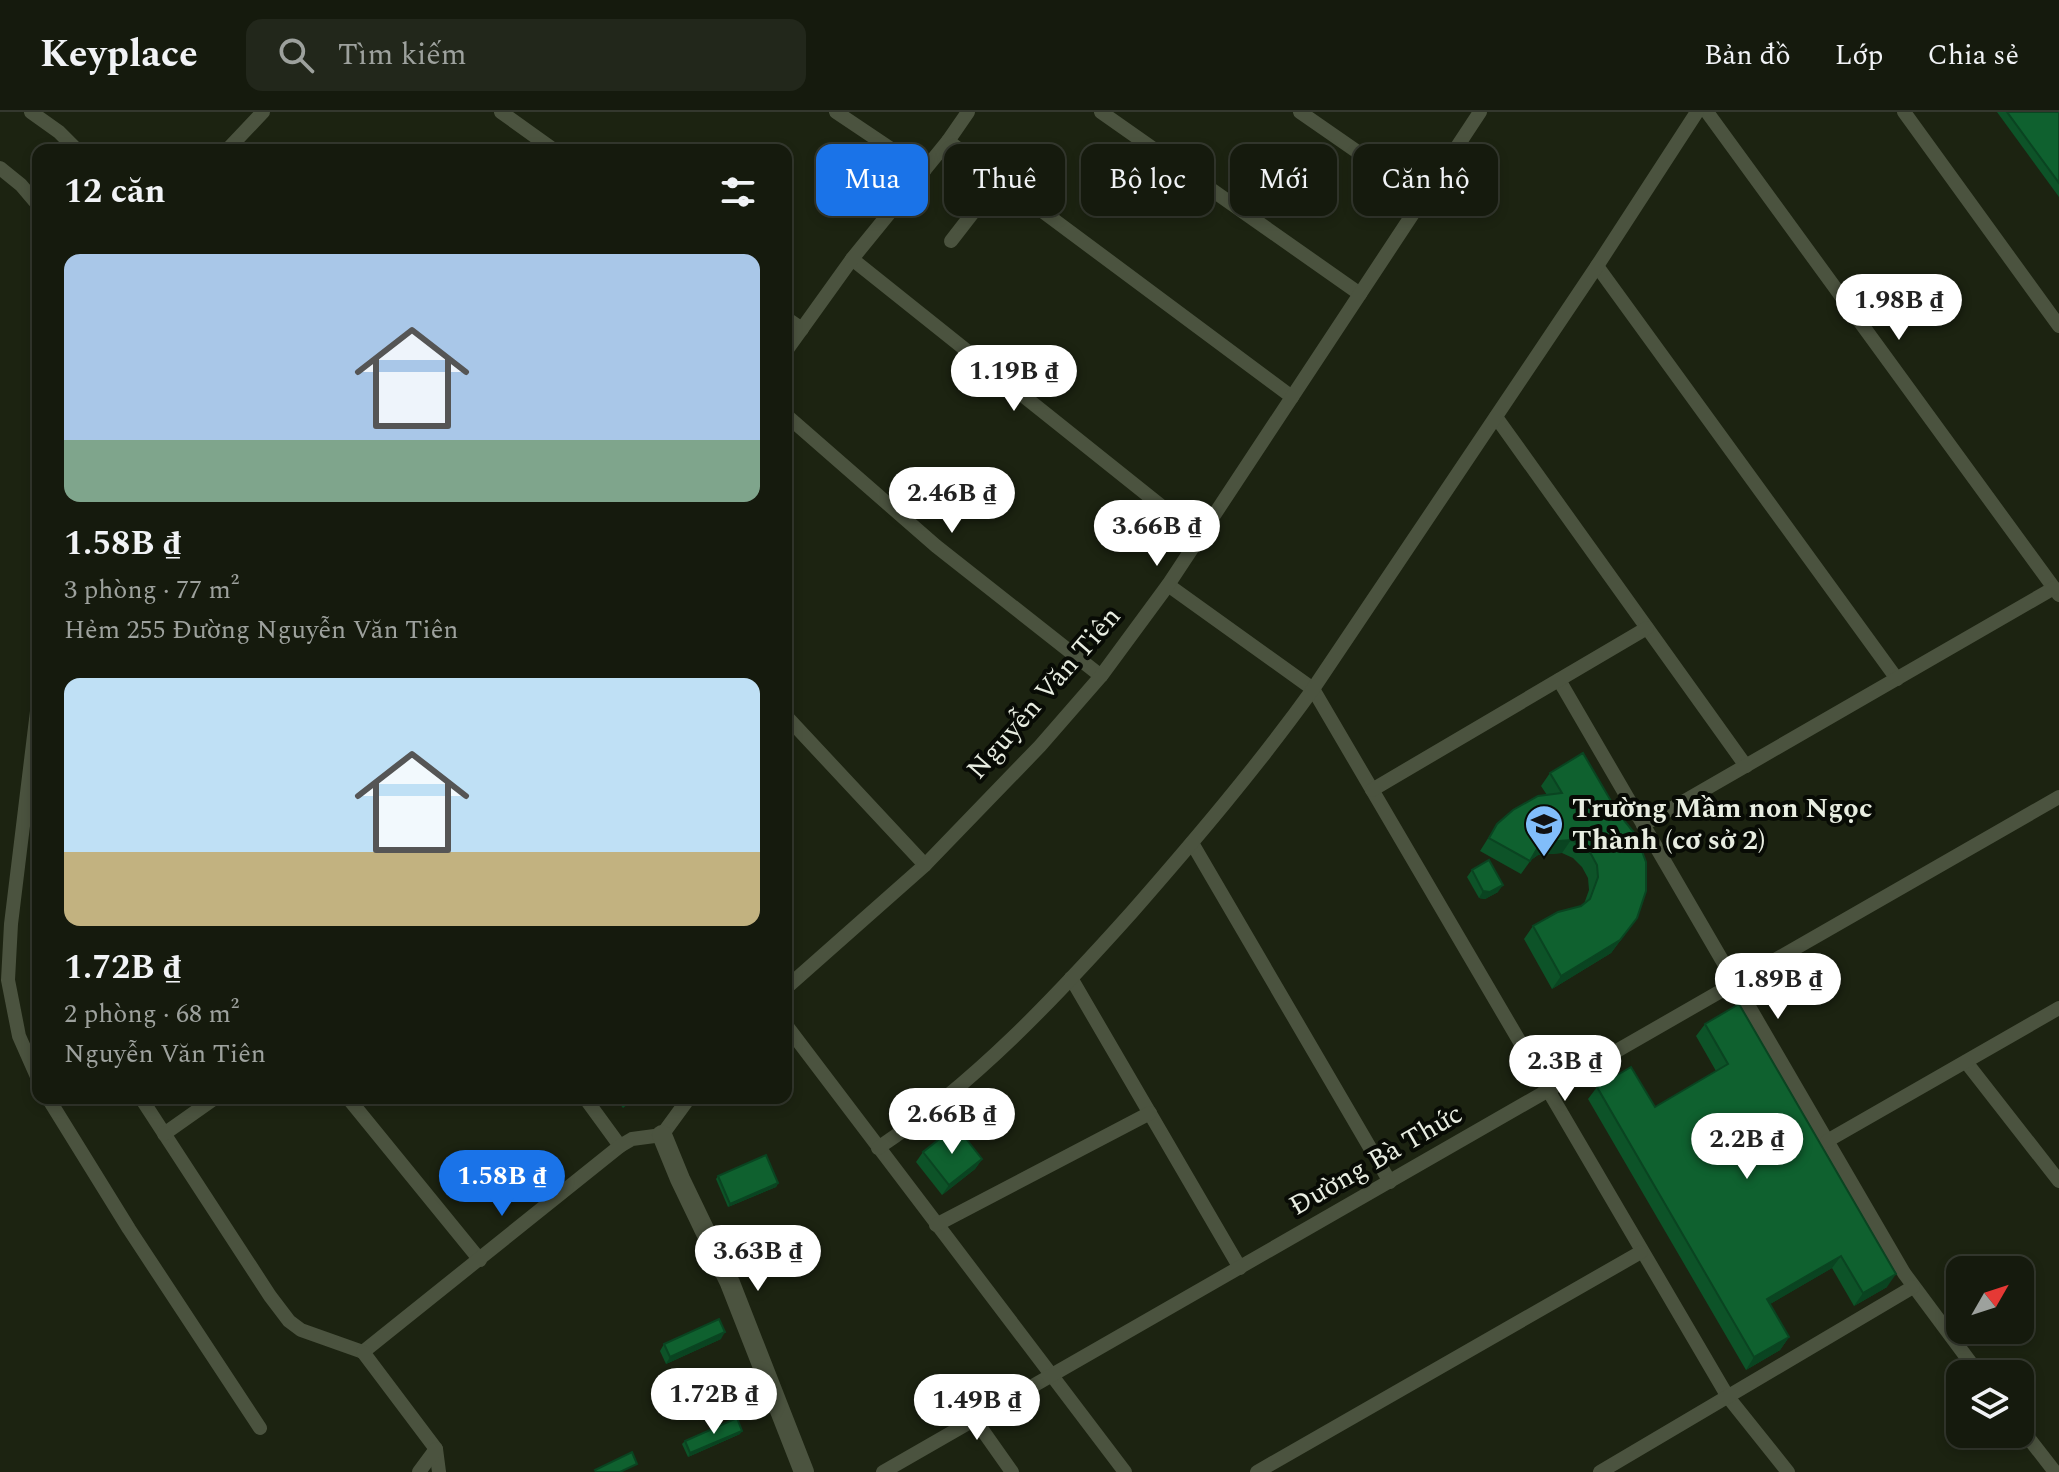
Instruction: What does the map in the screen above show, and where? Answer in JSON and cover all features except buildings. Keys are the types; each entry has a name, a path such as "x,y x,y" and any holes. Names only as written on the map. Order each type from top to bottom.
{"street":[{"path":"31,112 71,144"},
{"path":"233,144 263,112"},
{"path":"501,112 546,144"},
{"path":"836,112 884,144"},
{"path":"928,166 968,112"},
{"path":"1101,112 1360,294"},
{"path":"1300,112 1353,149"},
{"name":"Nguyễn Văn Tiên","path":"1459,144 1480,112"},
{"path":"878,1148 969,1078 1071,978 1192,843 1269,749 1313,689 1496,417 1697,112"},
{"path":"1643,825 1897,679 2057,592 1707,112"},
{"path":"1904,112 2059,326"},
{"path":"948,141 952,144"},
{"path":"0,168 32,198"},
{"path":"792,343 887,216"},
{"path":"951,241 970,216"},
{"path":"1049,216 1292,397"},
{"name":"Nguyễn Văn Tiên","path":"792,983 925,865 1040,746 1101,676 1168,585 1412,216"},
{"path":"852,259 1200,537"},
{"path":"1597,266 1897,679"},
{"path":"792,322 802,329"},
{"path":"1496,417 1746,766"},
{"path":"792,420 936,546 1101,676"},
{"path":"1168,585 1313,689 1728,1397 1788,1472"},
{"path":"1372,790 1647,628"},
{"path":"1559,680 1913,1287 1968,1360"},
{"path":"792,722 925,865"},
{"path":"32,752 11,924 8,980 19,1036 32,1065"},
{"name":"Đường Bà Thức","path":"883,1472 2059,797"},
{"path":"1192,843 1390,1182"},
{"path":"1071,978 1240,1268"},
{"path":"1827,1141 2059,1008"},
{"path":"792,1033 1125,1472"},
{"path":"1966,1062 2059,1181"},
{"path":"52,1104 129,1229 260,1428"},
{"path":"145,1104 289,1321 301,1330 363,1352 436,1449 439,1472"},
{"path":"164,1134 206,1104"},
{"path":"353,1104 480,1260"},
{"path":"589,1104 620,1146"},
{"path":"363,1352 620,1146 632,1139 662,1135 685,1104"},
{"path":"936,1225 1150,1113"},
{"path":"662,1135 730,1283 804,1472"},
{"path":"1257,1472 1641,1252"},
{"path":"1600,1472 1913,1287"},
{"path":"976,1421 1012,1472"},
{"path":"2034,1445 2055,1472"},
{"path":"419,1472 436,1449"}],"place":[{"name":"Trường Mầm non Ngọc Thành (cơ sở 2)","path":"1544,858"}]}
